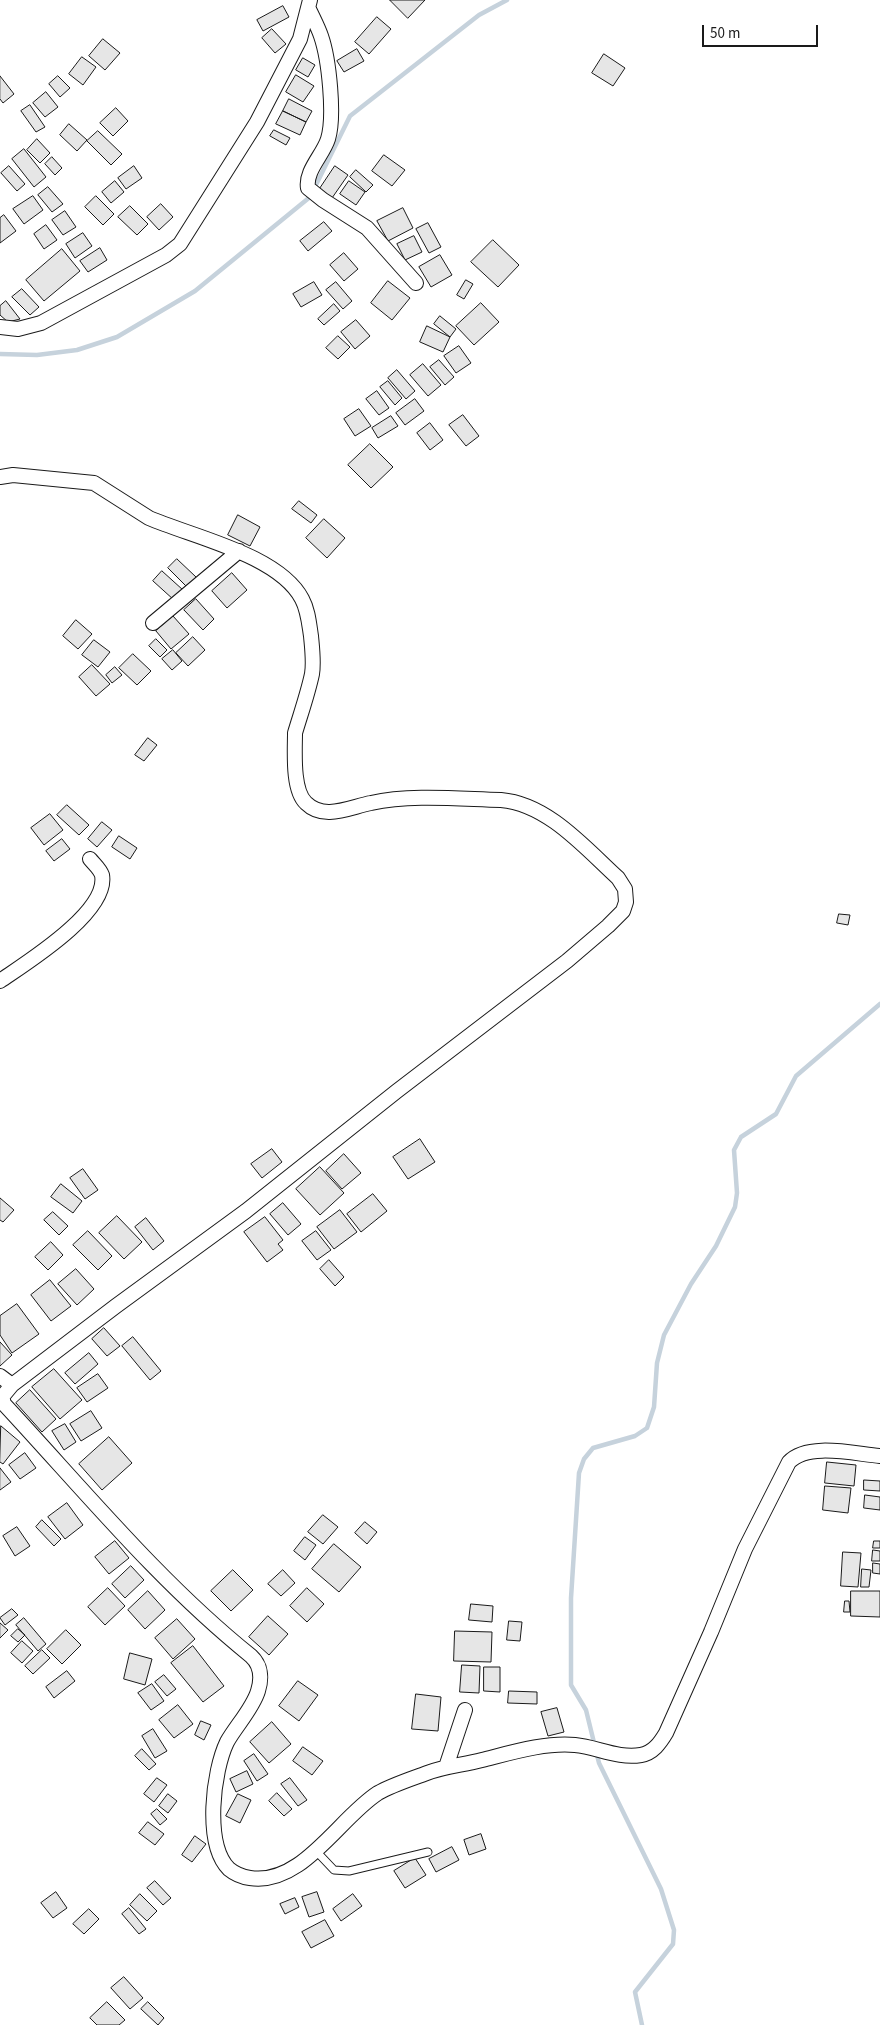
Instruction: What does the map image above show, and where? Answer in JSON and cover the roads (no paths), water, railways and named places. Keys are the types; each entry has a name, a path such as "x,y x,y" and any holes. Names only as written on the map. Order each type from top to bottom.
{"street":[{"path":"309,4 324,47 331,120 328,139 310,173 308,188 367,228 416,283"},
{"path":"0,327 26,328 50,319 166,255 180,244 257,122 300,39 309,4"},
{"path":"0,477 11,475 94,483 149,518 239,551 276,571 299,593 306,608 312,643 312,674 295,742 297,784 301,797 307,805 320,812 330,812 371,802 392,800 439,799 518,802 537,809 546,815 618,878 624,886 626,894 625,908 608,926 567,961 397,1091 253,1205 3,1394 1,1400 134,1546 258,1664 260,1680 258,1691 228,1742 219,1766 213,1815 216,1840 224,1862 230,1869 240,1875 267,1878 278,1875 297,1865 316,1851 338,1828 378,1793 446,1766 512,1752 558,1746 575,1745 626,1755 641,1755 652,1750 666,1733 711,1632 744,1549 789,1462 799,1454 816,1450 880,1456"},
{"path":"152,623 239,551"},
{"path":"0,981 67,933 94,901 101,884 101,872 90,859"},
{"path":"0,1376 12,1386"},
{"path":"446,1766 465,1710"}],"lane":[{"path":"316,1851 334,1870 339,1871 355,1870 428,1852"}],"waterway":[{"path":"0,354 37,355 77,350 117,337 195,291 310,197 350,116 479,15 507,0"},
{"path":"642,2025 635,1992 673,1944 674,1930 661,1889 599,1763 586,1710 571,1685 571,1598 579,1473 584,1459 593,1448 635,1436 647,1428 654,1407 657,1363 664,1335 691,1284 716,1246 735,1207 737,1193 734,1150 741,1137 776,1114 796,1076 880,1004"}]}
